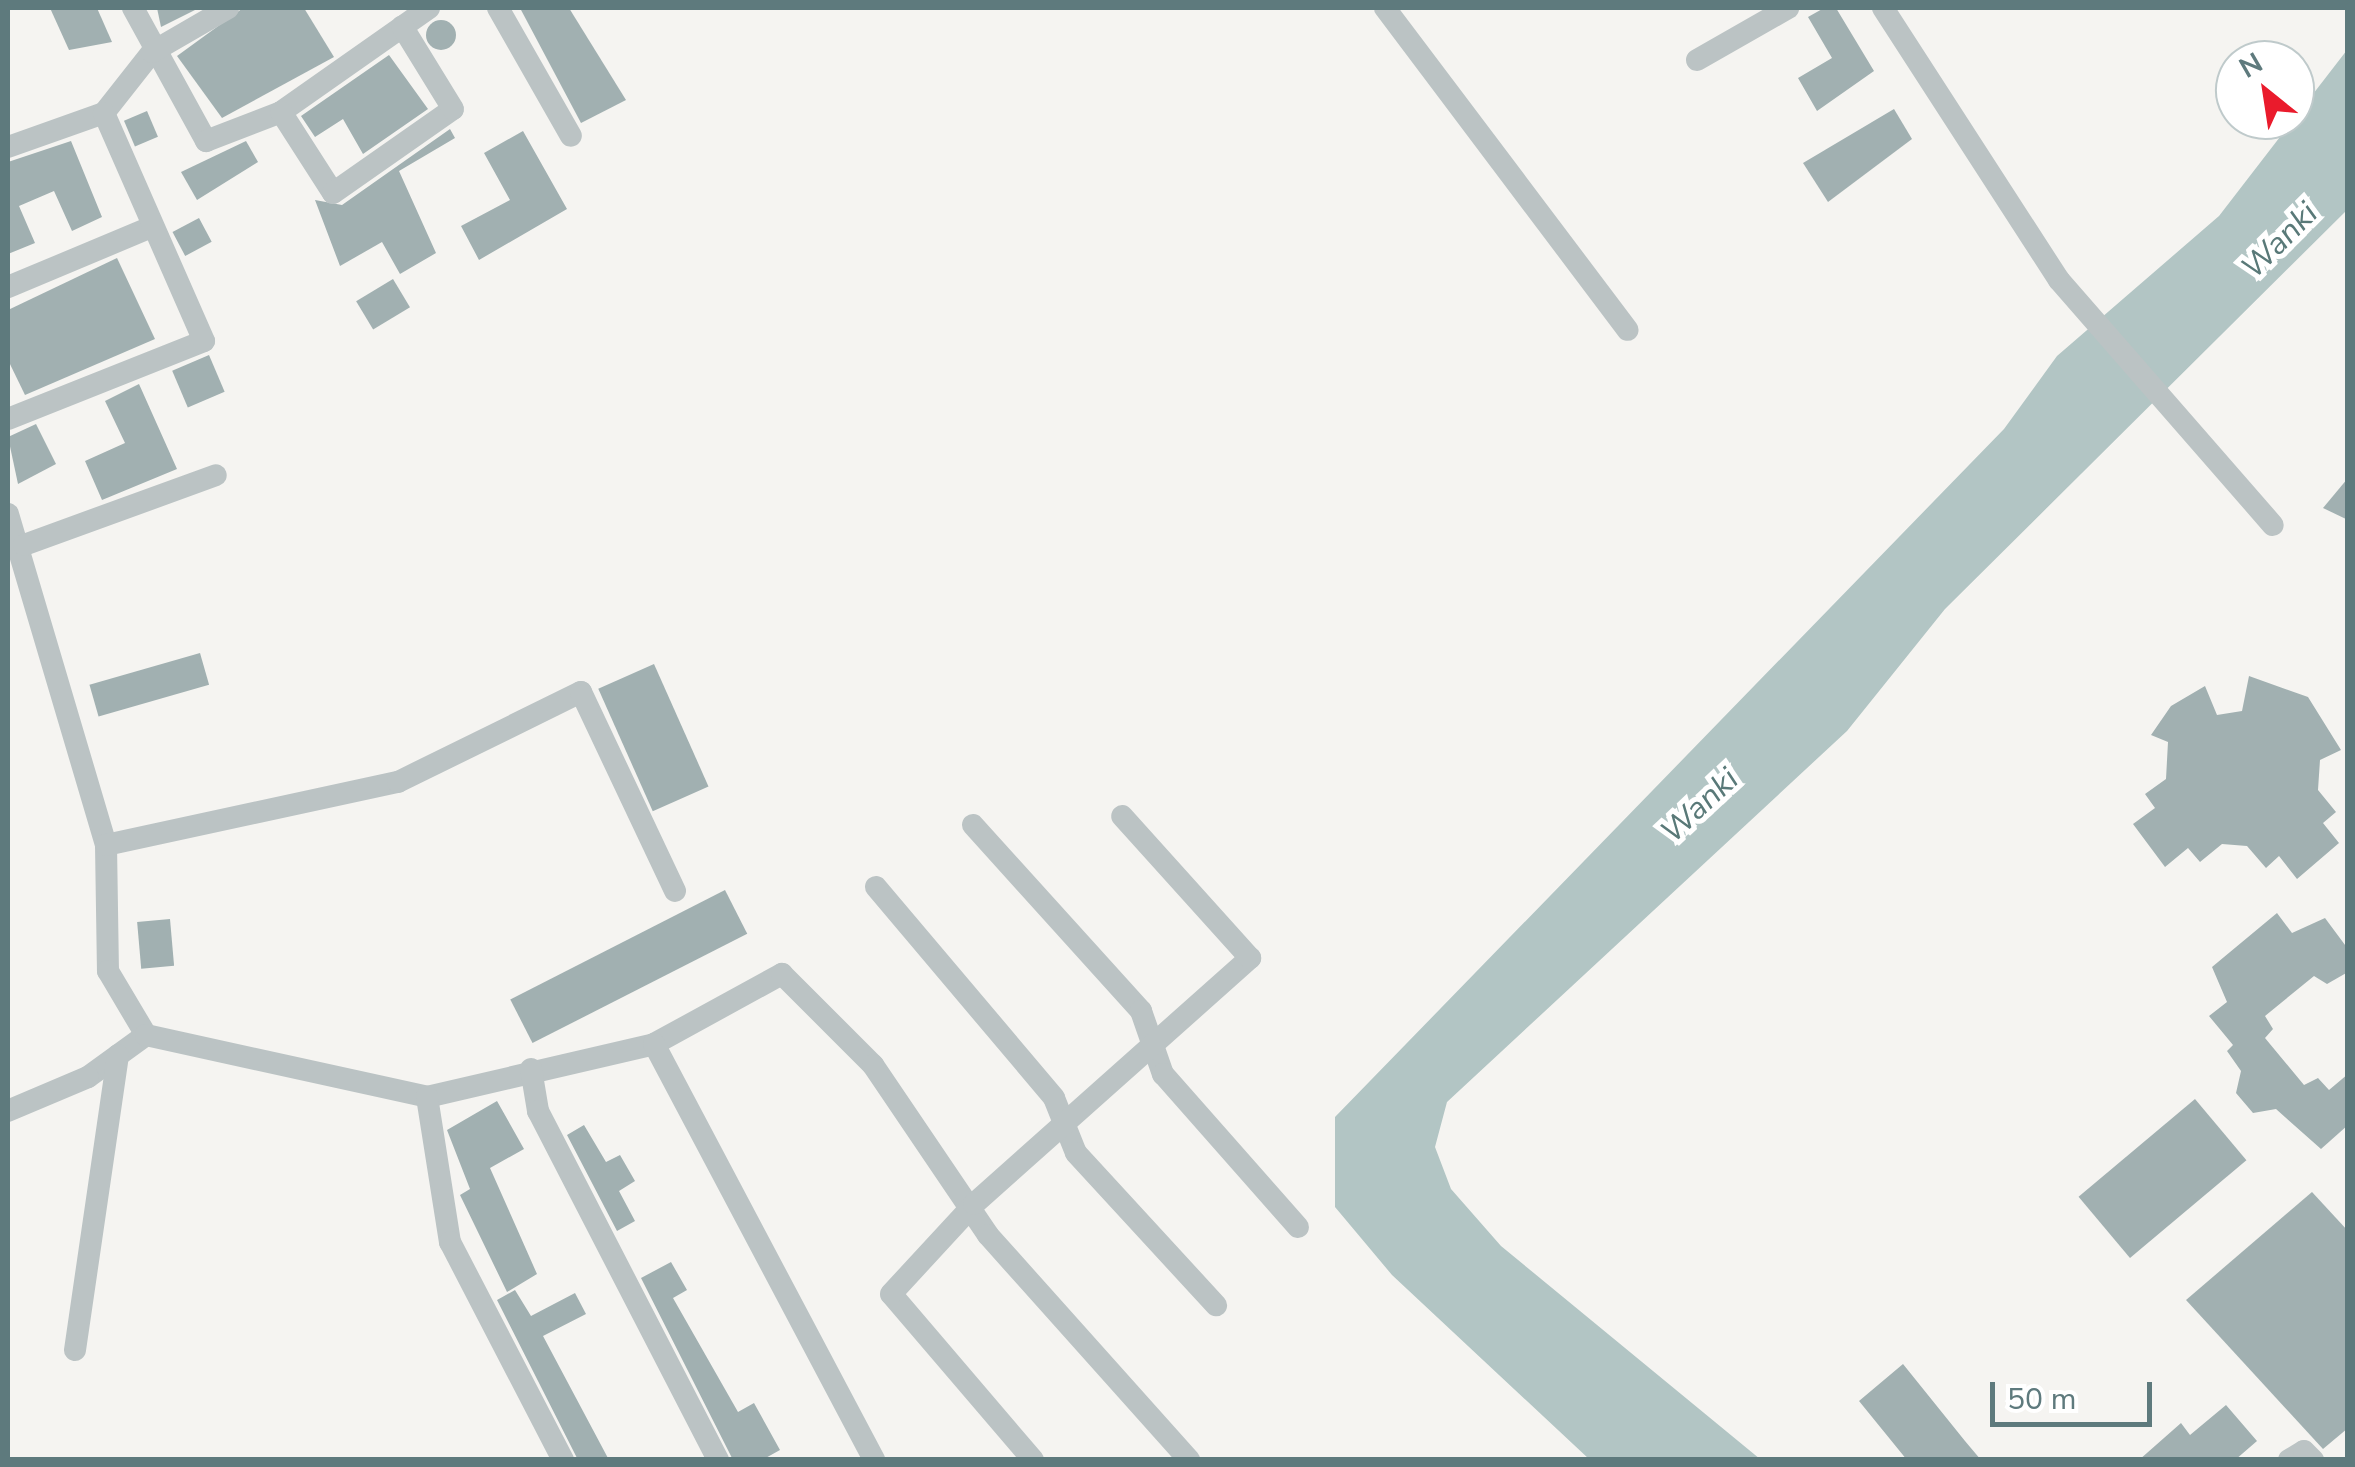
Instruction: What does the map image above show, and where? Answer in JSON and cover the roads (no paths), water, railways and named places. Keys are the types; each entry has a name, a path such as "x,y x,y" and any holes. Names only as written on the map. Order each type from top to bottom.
{"street":[{"path":"132,8 152,52 206,141 280,112 430,8"},
{"path":"8,147 104,113 152,52 228,8"},
{"path":"498,8 571,136"},
{"path":"1385,8 1628,330"},
{"path":"1697,60 1788,8"},
{"path":"1883,8 2059,280 2273,525"},
{"path":"280,112 334,193 454,109 402,26"},
{"path":"8,419 204,341 149,228 104,113"},
{"path":"8,287 149,228"},
{"path":"24,546 216,475"},
{"path":"8,514 24,546 106,844 108,972 146,1035 427,1098 531,1069 654,1044 782,974 873,1065 974,1204 988,1235 1189,1460"},
{"path":"106,844 398,782 582,692 675,891"},
{"path":"1033,1460 891,1294 974,1204 1250,958 1122,816"},
{"path":"973,824 1141,1011 1163,1074 1298,1226"},
{"path":"876,887 1054,1098 1076,1153 1216,1305"},
{"path":"8,1111 118,1056 146,1035"},
{"path":"654,1044 874,1460"},
{"path":"75,1350 118,1056"},
{"path":"531,1069 538,1111 718,1460"},
{"path":"427,1098 450,1242 562,1460"},
{"path":"2289,1460 2299,1450 2313,1460"}],"water":[{"name":"Wanki","path":"2347,50 2347,210 1945,609 1847,731 1447,1102 1435,1147 1451,1189 1501,1246 1760,1459 1589,1459 1392,1275 1335,1207 1335,1117 2004,429 2057,356 2219,216 2278,140 2315,140 2315,92"}]}
